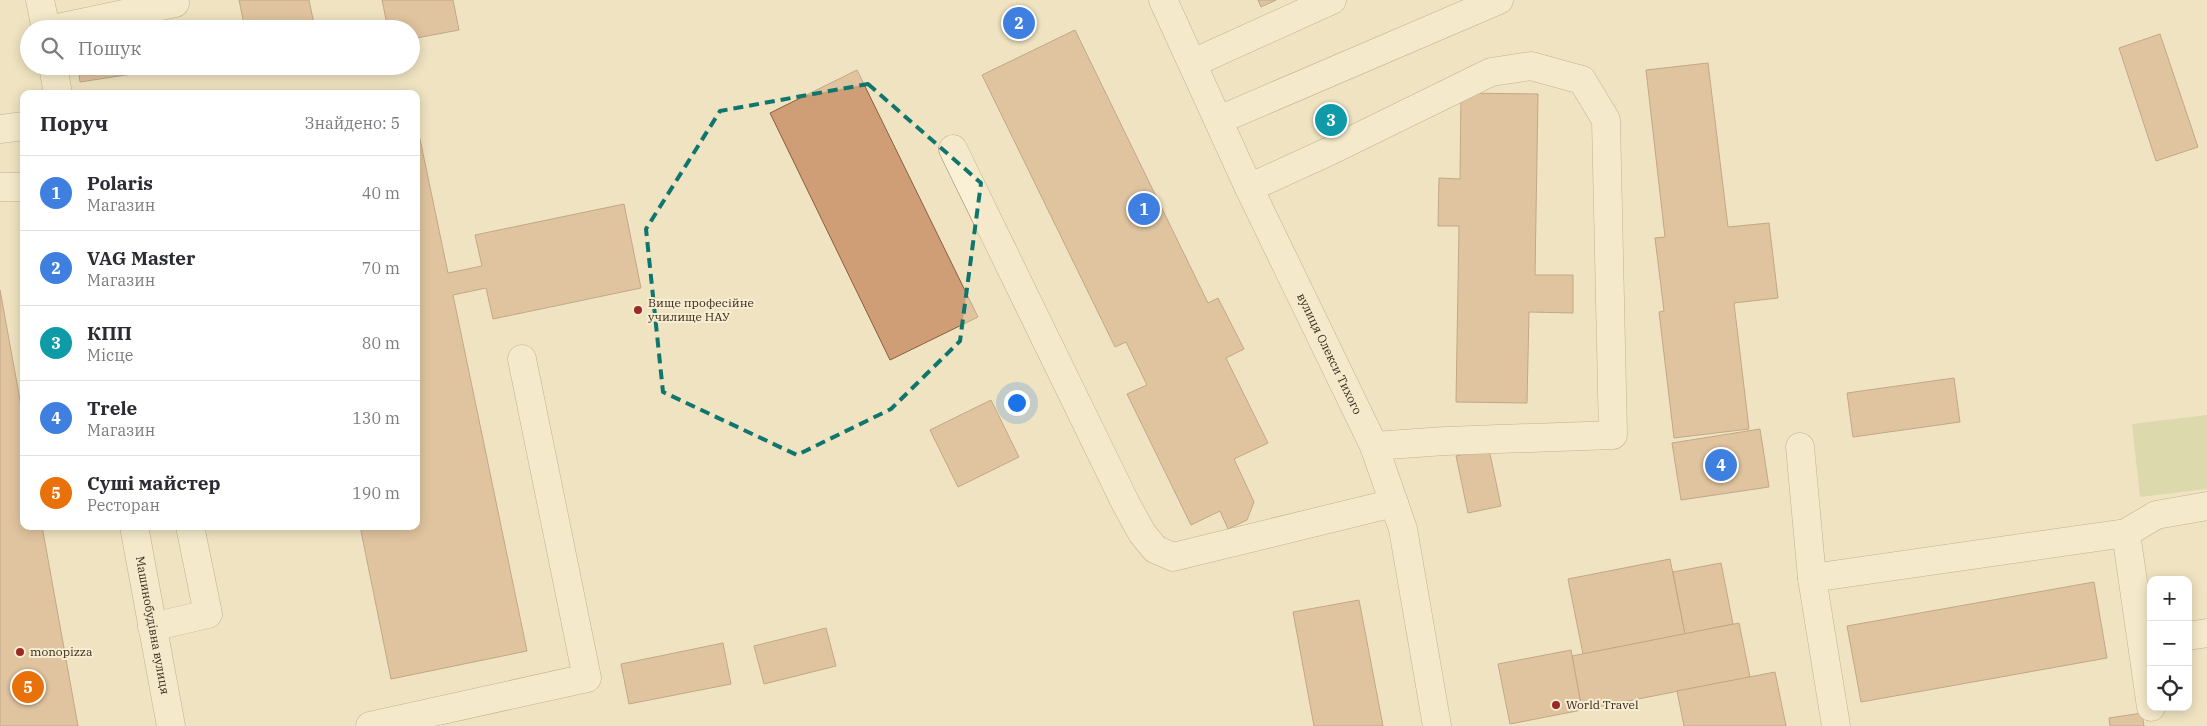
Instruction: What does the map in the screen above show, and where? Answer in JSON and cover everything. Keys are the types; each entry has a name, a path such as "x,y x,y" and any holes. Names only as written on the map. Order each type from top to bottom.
{"street":[{"path":"40,0 44,20"},
{"path":"95,20 175,3 174,0"},
{"name":"вулиця Олекси Тихого","path":"1164,0 1249,188 1374,446 1403,529 1438,726"},
{"path":"1193,63 1332,0"},
{"path":"1219,120 1499,0"},
{"path":"1249,188 1332,150 1491,72 1531,66 1582,80 1606,120 1613,435 1445,441 1374,446"},
{"path":"55,75 57,90"},
{"path":"0,129 20,126"},
{"path":"953,148 1126,504 1142,533 1154,549 1174,557 1394,503"},
{"path":"0,187 20,187"},
{"path":"370,726 587,678 522,359"},
{"path":"1800,447 1812,578 1836,726"},
{"path":"1812,578 2126,533 2156,515 2207,506"},
{"name":"Машинобудівна вулиця","path":"135,530 171,726"},
{"path":"152,628 208,614 191,530"},
{"path":"2126,533 2147,643"},
{"path":"2192,635 2207,633"},
{"path":"2151,711 2153,726"}],"highlighted area":[{"path":"868,84 981,183 960,341 891,409 797,455 663,392 646,229 720,111"}],"green space":[{"path":"2207,415 2207,489 2140,497 2132,424"}],"building":[{"path":"239,0 309,0 313,20 243,20"},
{"path":"382,0 453,0 459,30 420,37 420,20 386,20"},
{"path":"1258,0 1276,0 1261,7"},
{"path":"1075,30 1208,303 1218,298 1244,349 1226,358 1268,443 1234,459 1254,502 1247,520 1228,529 1220,511 1191,525 1127,394 1147,385 1126,342 1115,347 982,75"},
{"path":"2160,34 2198,147 2156,161 2119,48"},
{"path":"1708,63 1728,227 1769,223 1778,298 1734,303 1749,429 1674,438 1659,312 1664,311 1655,238 1665,237 1646,70"},
{"path":"857,70 978,317 890,360 770,113"},
{"path":"79,75 126,75 80,82"},
{"path":"1461,93 1538,94 1535,275 1573,275 1573,313 1529,312 1527,403 1456,402 1459,226 1438,226 1439,178 1460,179"},
{"path":"1335,103 1347,127 1326,137 1314,113"},
{"path":"420,139 448,273 482,266 475,235 624,204 641,288 493,319 486,288 453,295 527,651 391,679 361,530 420,530"},
{"path":"0,290 20,400 20,530 43,530 78,726 0,726"},
{"path":"1954,378 1960,422 1853,437 1847,393"},
{"path":"991,400 1019,457 958,487 930,430"},
{"path":"1760,429 1769,487 1681,500 1672,443"},
{"path":"1489,449 1501,506 1468,513 1456,456"},
{"path":"1670,559 1685,634 1583,654 1568,579"},
{"path":"1721,563 1733,624 1685,634 1673,572"},
{"path":"2094,582 2107,658 1861,702 1847,626"},
{"path":"1359,600 1383,726 1314,726 1293,612"},
{"path":"1739,623 1750,677 1582,710 1572,656"},
{"path":"826,628 836,666 764,684 754,646"},
{"path":"723,643 731,684 629,704 621,664"},
{"path":"1571,650 1582,710 1510,724 1498,664"},
{"path":"1775,672 1786,726 1684,726 1677,691"},
{"path":"2142,713 2144,726 2110,726 2109,718"}],"place":[{"name":"VAG Master","path":"1019,23"},
{"name":"КПП","path":"1331,120"},
{"name":"Polaris","path":"1144,209"},
{"name":"Вище професійне училище НАУ","path":"638,310"},
{"name":"Trele","path":"1721,465"},
{"name":"monopizza","path":"20,652"},
{"name":"Суші майстер","path":"28,687"},
{"name":"World Travel","path":"1556,705"}]}
